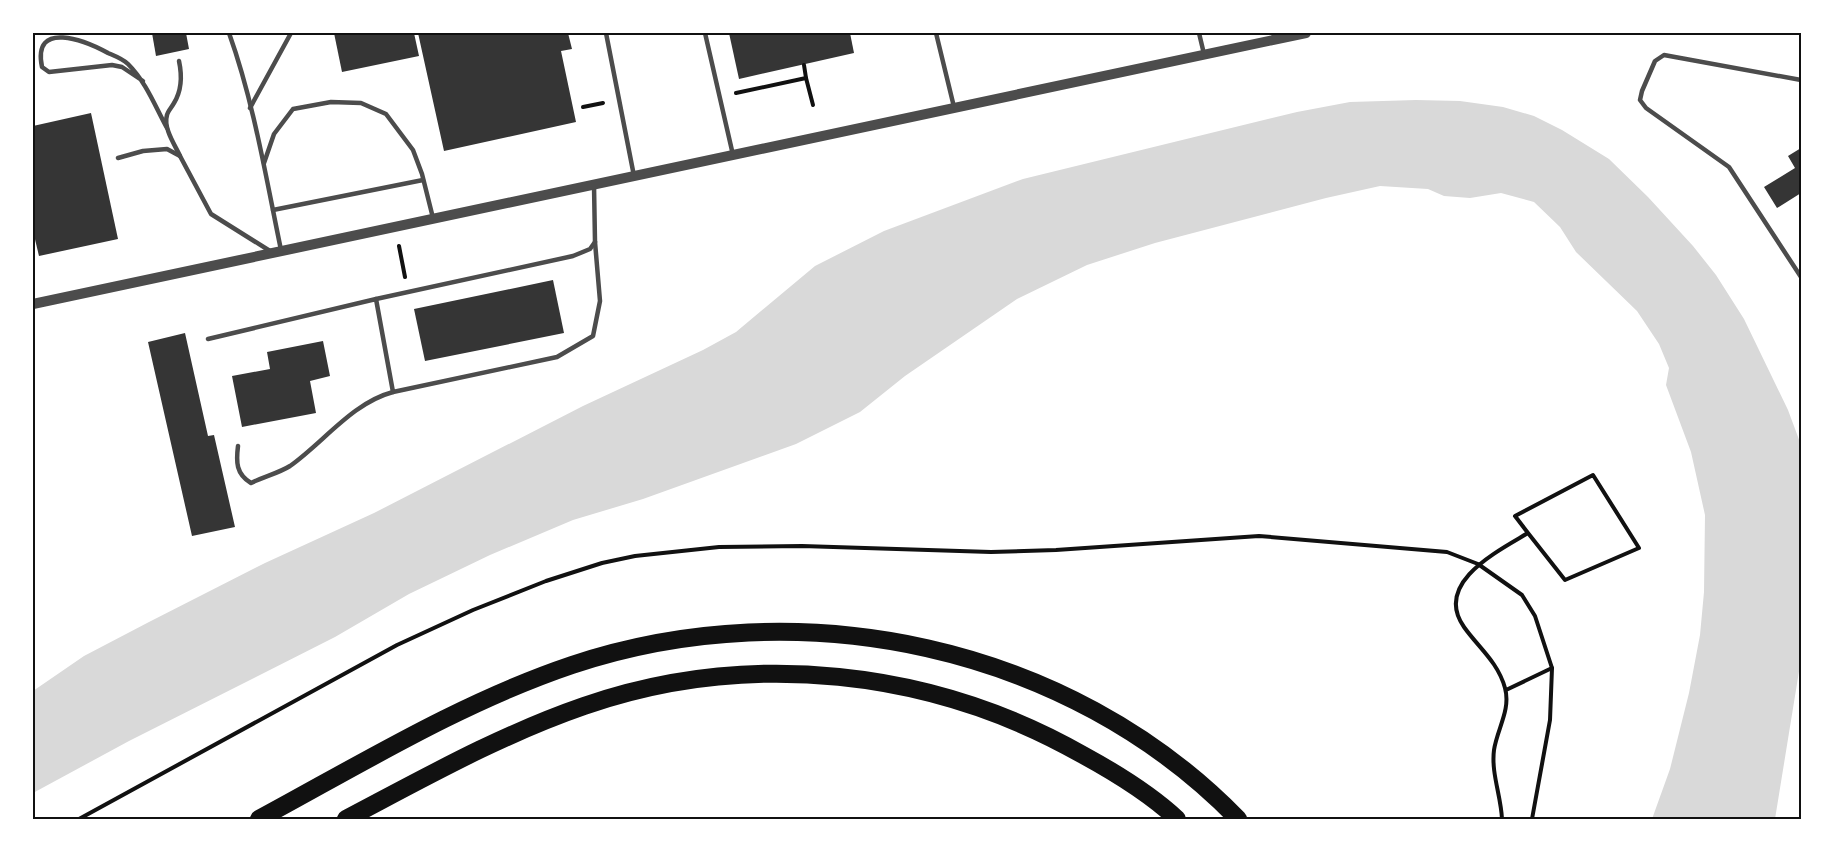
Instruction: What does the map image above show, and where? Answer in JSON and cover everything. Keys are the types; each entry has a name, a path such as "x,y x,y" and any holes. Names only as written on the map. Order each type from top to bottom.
{"highway":[{"path":"259,819 481,701 572,665 658,642 741,632 785,631 827,633 910,644 954,654 1037,684 1121,727 1163,755 1201,784 1238,819"},
{"path":"346,819 499,740 585,705 666,684 733,675 774,674 834,676 902,686 980,707 1030,727 1099,763 1139,789 1177,819"}],"street":[{"path":"33,304 1306,33"}],"lane":[{"path":"229,33 264,163 273,210 277,251"},
{"path":"250,108 291,33"},
{"path":"606,33 634,176"},
{"path":"705,33 733,155"},
{"path":"936,33 954,108"},
{"path":"1199,33 1204,54"},
{"path":"143,81 122,67 112,65 49,72 42,67 40,57 44,45 51,38 62,36 90,43 127,63 143,81 211,214 277,251"},
{"path":"1801,80 1664,55 1655,61 1640,100 1646,108 1729,167 1801,277"},
{"path":"167,128 167,115 176,100 180,86 179,61"},
{"path":"264,163 274,134 293,109 330,102 361,103 386,114 413,150 433,219"},
{"path":"118,158 143,151 167,150 180,156"},
{"path":"273,210 423,180"},
{"path":"238,447 236,464 243,478 251,483 288,467 378,396 556,357 593,336 600,301 595,242 594,185"},
{"path":"208,339 573,256 590,249 595,242"},
{"path":"376,299 393,392"}],"path":[{"path":"804,64 813,105"},
{"path":"719,97 806,78"},
{"path":"398,242 404,273"},
{"path":"1593,475 1639,548 1565,580 1528,533 1515,516 1593,475"},
{"path":"1502,819 1502,803 1494,767 1494,752 1505,716 1506,690 1499,671 1462,625 1456,607 1458,592 1467,575 1478,564 1528,533"},
{"path":"80,819 397,645 473,610 546,581 603,563 635,556 719,547 802,546 991,552 1056,550 1259,536 1447,552 1478,564 1522,595 1534,616 1552,668 1550,720 1532,819"},
{"path":"1506,690 1552,668"}],"shaded area":[{"path":"1460,101 1503,107 1534,116 1609,159 1693,246 1716,275 1744,319 1788,410 1801,445 1801,659 1775,819 1652,819 1670,769 1689,693 1700,635 1704,592 1705,515 1691,452 1666,385 1669,368 1659,344 1637,311 1576,252 1560,227 1534,202 1501,193 1470,198 1444,196 1428,189 1380,186 1155,243 1087,265 1017,299 905,376 860,412 796,444 643,499 573,520 490,555 409,594 335,637 129,741 33,793 33,691 84,656 265,563 374,513 583,406 703,350 736,332 815,266 884,231 1023,179 1297,112 1350,102"}],"building":[{"path":"152,33 186,33 189,49 156,56"},
{"path":"334,33 414,33 419,56 342,72"},
{"path":"418,33 568,33 572,49 561,51 576,122 444,151"},
{"path":"729,33 850,33 854,53 739,79"},
{"path":"91,113 118,239 39,256 33,231 33,126"},
{"path":"1801,148 1801,193 1777,208 1764,187 1795,168 1788,156"},
{"path":"553,280 564,333 425,361 414,309"},
{"path":"185,333 208,436 214,435 235,527 192,536 148,342"},
{"path":"323,341 330,376 310,381 316,413 242,427 232,376 270,369 267,352"}]}
